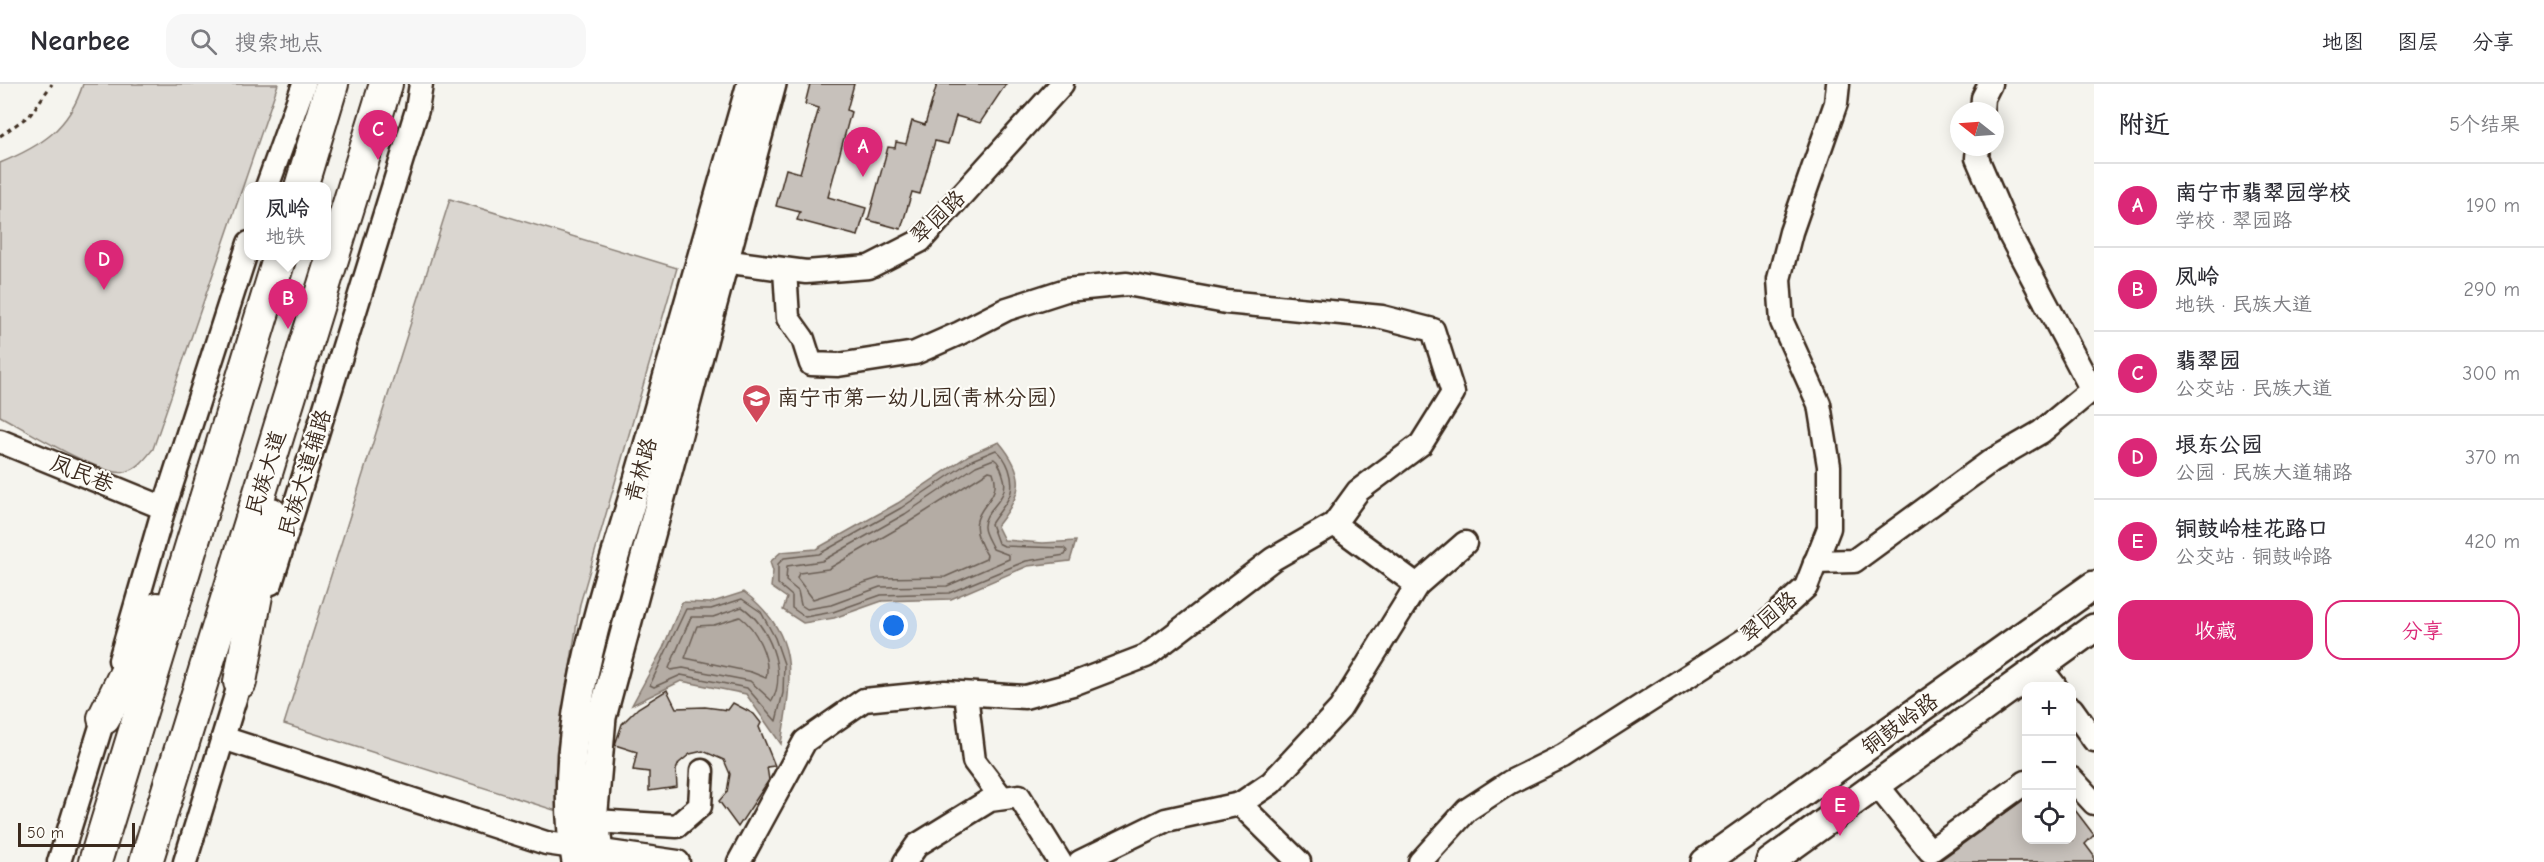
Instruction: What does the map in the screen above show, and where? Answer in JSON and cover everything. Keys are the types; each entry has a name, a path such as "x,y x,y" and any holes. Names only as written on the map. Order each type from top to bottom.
{"highway":[{"path":"302,182 333,84"},
{"name":"民族大道","path":"146,862 386,84"},
{"path":"95,862 277,260"},
{"path":"240,682 297,371"},
{"path":"104,718 193,536"}],"main road":[{"name":"青林路","path":"586,855 595,821 597,758 612,674 713,258 751,84"},
{"name":"青林路","path":"586,855 569,800 580,698 611,573 772,84"},
{"name":"铜鼓岭路","path":"1705,862 2094,585"},
{"name":"铜鼓岭路","path":"1770,862 1923,752 2048,677 2094,628"},
{"path":"1901,723 1923,752"}],"street":[{"path":"268,182 304,84"},
{"name":"民族大道辅路","path":"184,862 417,110 421,84"},
{"name":"翠园路","path":"713,258 806,272 869,267 920,241 1062,84"},
{"name":"翠园路","path":"1420,862 1467,810 1510,782 1563,756 1756,632 1806,586 1829,528 1829,466 1819,404 1782,322 1779,279 1791,232 1836,103 1838,84"},
{"path":"1983,102 1990,84"},
{"path":"1815,562 1854,561 1991,461 2041,432 2093,389 2010,235 1977,156"},
{"path":"59,862 104,718 164,508 244,259"},
{"path":"739,862 805,741 864,700 945,692 1025,697 1073,684 1146,656 1273,559 1334,525 1358,491 1421,444 1453,393 1432,330 1382,317 1226,302 1126,284 1066,290 1007,309 915,353 838,365 811,364 803,339 788,318 785,270"},
{"name":"凤民巷","path":"0,441 164,508"},
{"path":"1334,525 1417,585"},
{"path":"1080,862 1166,820 1240,804 1271,783 1340,709 1417,585 1465,543"},
{"path":"966,694 974,761 1002,798"},
{"path":"2076,715 2094,740"},
{"path":"223,738 586,855 678,862"},
{"path":"595,821 677,826 700,806 702,771"},
{"path":"2076,783 2094,803"},
{"path":"1877,784 1930,851 2022,785"},
{"path":"905,862 917,845 990,801 1018,796 1060,862"},
{"path":"1240,804 1299,862"}],"path":[{"path":"0,136 30,115 52,84"}],"shaded area":[{"path":"83,84 278,84 153,449 137,466 125,472 115,472 82,460 0,416 0,163 28,150 52,134 70,113"},
{"path":"450,199 677,268 580,604 556,754 557,811 284,724"}],"water":[{"path":"999,442 1008,454 1018,475 1016,494 1012,504 997,526 1004,540 1043,543 1076,541 1070,561 1028,566 951,599 882,601 834,618 803,623 783,610 787,598 771,587 773,571 770,562 781,552 816,549 898,503 969,455"},
{"path":"744,592 763,609 776,625 784,643 789,679 781,744 746,694 681,681 632,705 663,648 682,602 710,603"}],"building":[{"path":"810,84 854,84 847,110 851,112 828,197 866,208 858,236 797,220 800,212 776,206 786,169 800,173 819,108 805,104"},
{"path":"937,84 1006,84 980,123 956,116 948,144 935,141 920,194 912,192 901,229 868,220 888,147 895,148 896,142 906,144 912,121 925,125"},
{"path":"667,690 676,708 705,707 728,710 733,703 754,714 761,723 759,727 775,766 767,767 769,780 738,827 719,801 727,792 730,774 724,760 703,751 690,754 679,763 676,770 677,787 649,791 649,772 633,770 637,752 615,745 622,724 638,708"},
{"path":"2022,801 2022,844 2076,844 2076,811 2094,835 2085,844 2094,856 2094,862 1938,862"}],"place":[{"name":"翡翠园","path":"378,160"},
{"name":"南宁市翡翠园学校","path":"863,177"},
{"name":"埌东公园","path":"104,290"},
{"name":"凤岭","path":"288,329"},
{"name":"南宁市第一幼儿园(青林分园)","path":"756,424"},
{"name":"铜鼓岭桂花路口","path":"1840,836"}]}
